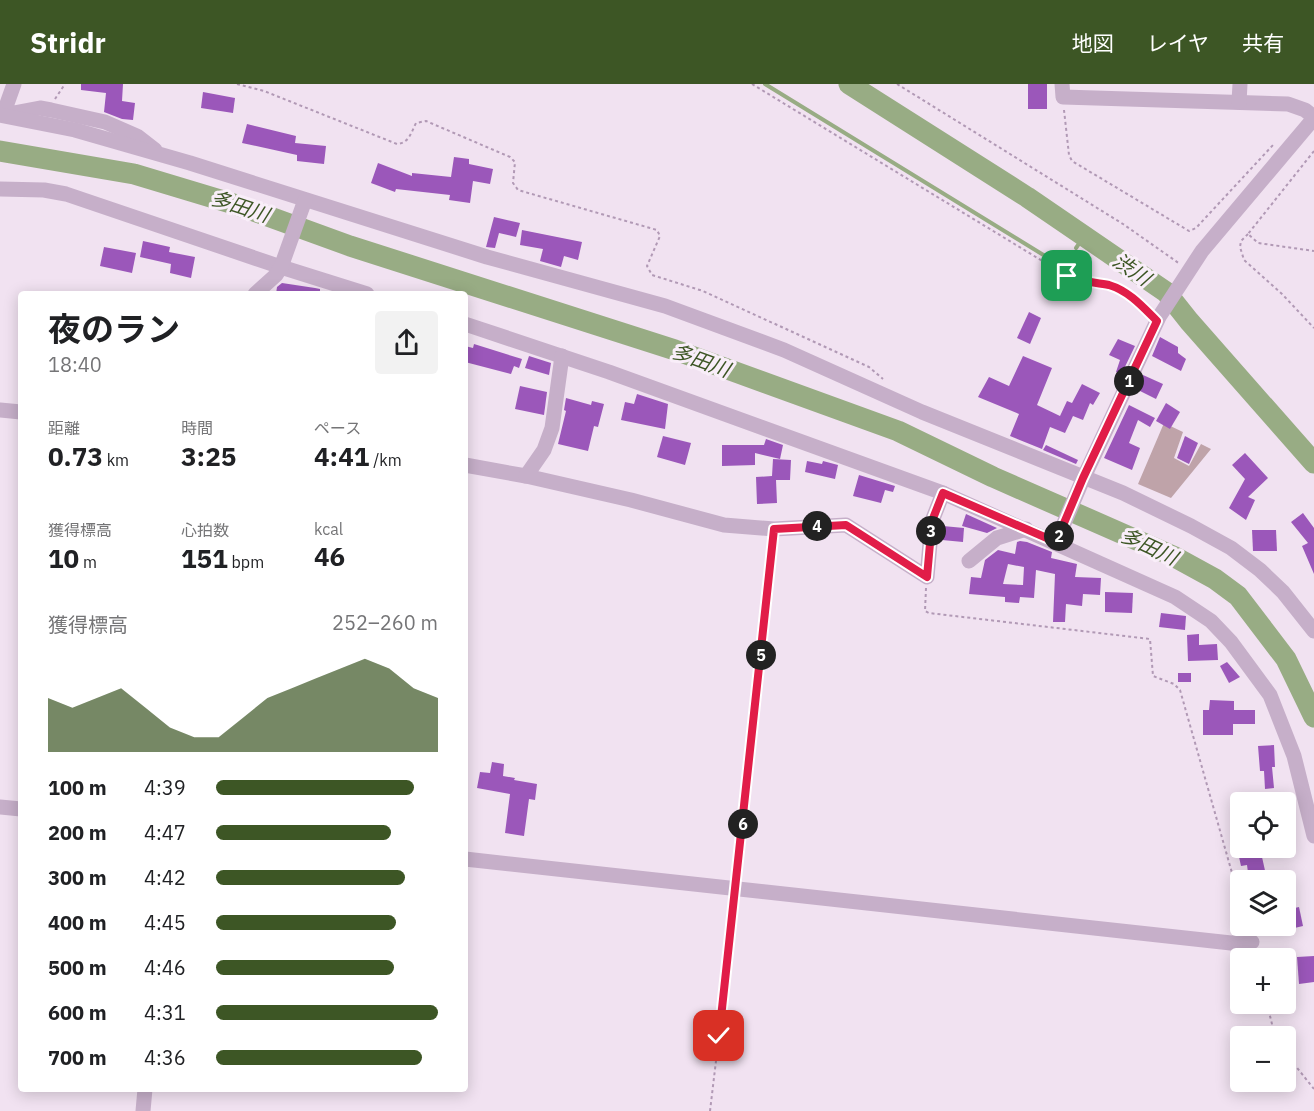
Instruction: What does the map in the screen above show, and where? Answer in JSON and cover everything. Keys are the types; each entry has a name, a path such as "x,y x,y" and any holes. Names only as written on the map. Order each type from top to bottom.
{"street":[{"path":"14,84 2,115 75,130 163,155 304,203 498,261 665,306 784,350 1082,481 1123,494 1191,526 1231,548 1260,570 1283,592 1314,632"},
{"path":"1239,102 1240,84"},
{"path":"1058,538 1082,481 1158,319 1202,251 1314,117 1305,110 1288,104 1062,90"},
{"path":"0,189 44,190 66,194 360,291"},
{"path":"258,291 276,275 283,264 304,203"},
{"path":"468,325 819,446 943,493 1026,529 1058,538 1175,597 1211,621 1231,642 1269,695 1294,756 1314,836"},
{"path":"526,476 544,450 552,428 562,356"},
{"path":"0,410 18,412"},
{"path":"468,466 631,500 724,525 774,529 846,525 927,577 932,521 943,493"},
{"path":"969,561 997,538 1026,529"},
{"path":"0,807 18,809"},
{"path":"468,859 1231,943 1252,942"},
{"path":"142,1111 145,1092"}],"path":[{"path":"237,84 264,91 397,144 408,140 416,123 426,121 510,157 515,162 513,183 518,190 657,230 660,236 647,266 652,275 703,291 869,368 887,382"},
{"path":"752,84 1067,276 1077,280 1110,285 1134,298 1158,319"},
{"path":"897,84 1123,224 1187,273"},
{"path":"1062,90 1069,155 1072,161 1189,231 1196,228 1274,144"},
{"path":"1314,151 1241,241 1240,248 1244,260 1282,294 1314,328"},
{"path":"1248,234 1258,243 1314,251"},
{"path":"710,1111 774,529"},
{"path":"927,577 924,605 925,610 929,613 1150,639 1153,676 1174,684 1180,690 1231,870"},
{"path":"1296,1066 1314,1089"}],"shaded area":[{"path":"1164,423 1183,432 1174,458 1189,466 1201,444 1211,449 1171,498 1138,484"}],"building":[{"path":"81,84 123,84 122,101 135,103 133,120 122,119 104,112 106,93 81,90"},
{"path":"1028,84 1047,84 1047,109 1028,109"},
{"path":"203,92 235,98 233,113 201,108"},
{"path":"247,124 296,136 295,143 326,146 324,164 297,161 297,155 242,143"},
{"path":"454,157 469,159 469,164 493,169 490,184 473,181 470,203 449,200 450,195 396,189 395,192 371,183 378,163 412,176 412,173 451,177"},
{"path":"494,217 520,223 516,237 499,233 495,248 486,247"},
{"path":"522,230 582,242 578,260 564,256 561,267 540,261 543,249 520,245"},
{"path":"143,241 170,247 169,252 195,257 191,278 170,273 171,264 140,257"},
{"path":"104,247 136,253 132,273 100,266"},
{"path":"282,283 320,289 320,291 276,291 277,287"},
{"path":"1029,312 1041,318 1030,344 1017,338"},
{"path":"1160,337 1178,347 1178,353 1186,359 1181,371 1152,356"},
{"path":"1118,339 1135,346 1121,375 1116,372 1120,360 1109,355"},
{"path":"474,344 522,359 519,368 514,366 511,374 468,363 468,347 473,348"},
{"path":"529,356 551,363 549,375 525,368"},
{"path":"1023,356 1052,368 1037,405 1060,416 1067,401 1072,403 1082,384 1100,393 1093,405 1090,403 1083,420 1073,416 1065,433 1050,427 1042,449 1010,436 1019,414 978,397 989,377 1009,386"},
{"path":"1143,375 1163,384 1156,399 1136,389"},
{"path":"520,386 547,392 544,415 515,409"},
{"path":"637,394 668,404 665,429 621,420 625,402 634,404"},
{"path":"566,398 591,405 592,401 604,404 598,427 594,426 588,451 558,444 566,411 564,410"},
{"path":"1166,403 1180,412 1170,429 1156,421"},
{"path":"1129,405 1155,418 1150,427 1138,420 1129,443 1140,448 1132,470 1104,458"},
{"path":"663,436 691,443 685,465 657,457"},
{"path":"1185,436 1198,443 1189,464 1177,458"},
{"path":"766,439 783,445 780,459 755,453 755,465 722,466 722,445 764,445"},
{"path":"1046,445 1078,460 1076,464 1043,450"},
{"path":"1245,453 1268,478 1248,497 1255,500 1246,520 1229,508 1245,479 1232,465"},
{"path":"773,459 791,460 790,480 776,480 777,503 757,504 756,477 772,476"},
{"path":"807,461 822,464 823,461 838,465 835,479 805,472"},
{"path":"859,475 895,486 893,492 885,490 881,503 853,496"},
{"path":"1303,513 1314,528 1314,574 1302,546 1308,543 1291,522"},
{"path":"966,514 997,528 987,533 962,526"},
{"path":"943,526 964,528 963,542 942,540"},
{"path":"1252,530 1276,530 1277,551 1253,551"},
{"path":"1017,542 1027,542 1052,552 1051,558 1077,564 1075,577 1101,578 1100,595 1083,594 1082,606 1066,604 1065,622 1053,622 1055,574 1036,570 1034,598 1020,597 1019,603 1005,602 1005,597 969,594 971,577 981,578 985,560 998,550 1015,554","holes":["1008,564 1024,567 1023,585 1003,584"]},
{"path":"1105,592 1133,593 1132,613 1105,612"},
{"path":"1161,613 1186,616 1185,630 1159,627"},
{"path":"1199,634 1199,645 1217,644 1218,660 1188,661 1187,635"},
{"path":"1227,662 1240,677 1229,683 1220,666"},
{"path":"1178,673 1191,673 1191,682 1178,682"},
{"path":"1210,700 1234,701 1234,710 1255,710 1255,724 1233,724 1233,735 1203,735 1203,710 1209,710"},
{"path":"1274,745 1275,767 1272,767 1274,788 1265,789 1264,771 1260,771 1258,746"},
{"path":"492,762 504,764 503,776 537,784 535,800 529,799 524,836 505,833 510,794 477,788 480,772 490,773"},
{"path":"1239,858 1262,858 1265,870 1248,870 1247,865 1241,866"},
{"path":"1299,907 1303,926 1296,928 1296,908"},
{"path":"1314,956 1314,982 1299,984 1297,957"}],"waterway":[{"path":"765,84 1063,267 1067,261"},
{"name":"渋川","path":"849,84 1027,197 1166,292 1314,463"},
{"name":"多田川","path":"0,151 134,174 237,205 350,246 675,350 898,431 993,477 1173,556 1215,579 1238,596 1286,659 1314,717"},
{"path":"1076,248 1085,235"}],"route":[{"path":"719,1036 774,529 846,525 927,577 932,521 943,493 1056,542 1083,478 1157,321 1134,298 1121,290 1110,285 1077,280 1067,276"}]}
